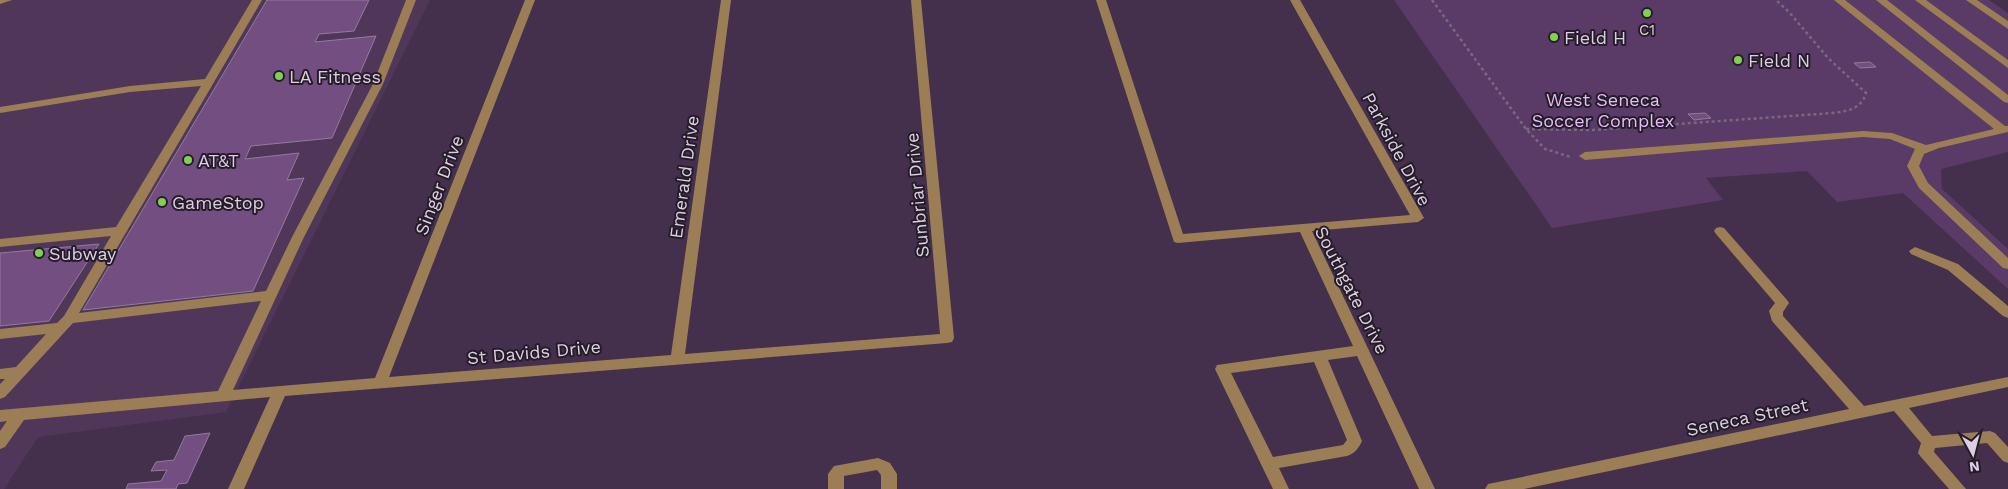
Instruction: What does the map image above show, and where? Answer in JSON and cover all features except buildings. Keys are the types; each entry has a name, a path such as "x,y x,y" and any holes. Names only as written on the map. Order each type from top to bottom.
{"street":[{"path":"0,1 7,0"},
{"path":"0,394 65,324 257,0"},
{"path":"223,396 298,237 378,84 410,0"},
{"name":"Singer Drive","path":"380,383 530,0"},
{"name":"Emerald Drive","path":"677,359 726,0"},
{"name":"Sunbriar Drive","path":"898,342 947,338 916,0"},
{"name":"Southgate Drive","path":"1101,0 1178,239 1304,228 1427,489"},
{"name":"Parkside Drive","path":"1295,0 1418,218 1304,228"},
{"path":"1838,0 2005,129"},
{"path":"1881,0 2008,100"},
{"path":"1920,0 2008,65"},
{"path":"1971,0 2008,26"},
{"path":"0,110 130,89 210,82"},
{"path":"2005,129 1936,144 1919,152 1913,166 1924,185 2008,265"},
{"path":"1584,156 1863,134 1892,136 1925,149"},
{"path":"0,243 119,231"},
{"path":"1720,232 1782,303 1776,311 1778,318 1860,412"},
{"path":"1915,250 1953,267 2008,313"},
{"path":"0,334 271,295"},
{"name":"St Davids Drive","path":"0,416 280,391 898,342"},
{"path":"1280,489 1222,369 1362,350"},
{"path":"1269,464 1347,450 1355,441 1319,356"},
{"path":"0,374 20,372"},
{"name":"Seneca Street","path":"1493,489 2008,382"},
{"path":"236,489 280,391"},
{"path":"1897,405 1929,442"},
{"path":"0,444 20,414"},
{"path":"1929,442 1990,437 2008,457"},
{"path":"1929,442 1926,453 1958,489"},
{"path":"836,489 836,474 839,470 878,464 886,466 889,474 889,489"}],"path":[{"path":"1432,0 1526,129 1545,150 1572,157"},
{"path":"1526,129 1593,130 1819,114 1848,111 1861,106 1865,101 1866,94 1850,77 1829,60 1796,17 1776,0"}],"shaded area":[{"path":"0,0 430,0 226,412 38,437 4,489 0,489"}],"green space":[{"name":"West Seneca Soccer Complex","path":"1394,0 1989,0 2008,13 2008,152 1941,169 1942,189 2008,249 2008,289 1903,193 1837,202 1807,171 1706,178 1723,200 1552,228"}],"place":[{"name":"C1","path":"1647,13"},
{"name":"Field H","path":"1554,37"},
{"name":"Field N","path":"1738,60"},
{"name":"LA Fitness","path":"279,76"},
{"name":"AT&T","path":"188,160"},
{"name":"GameStop","path":"162,202"},
{"name":"Subway","path":"39,253"}]}
